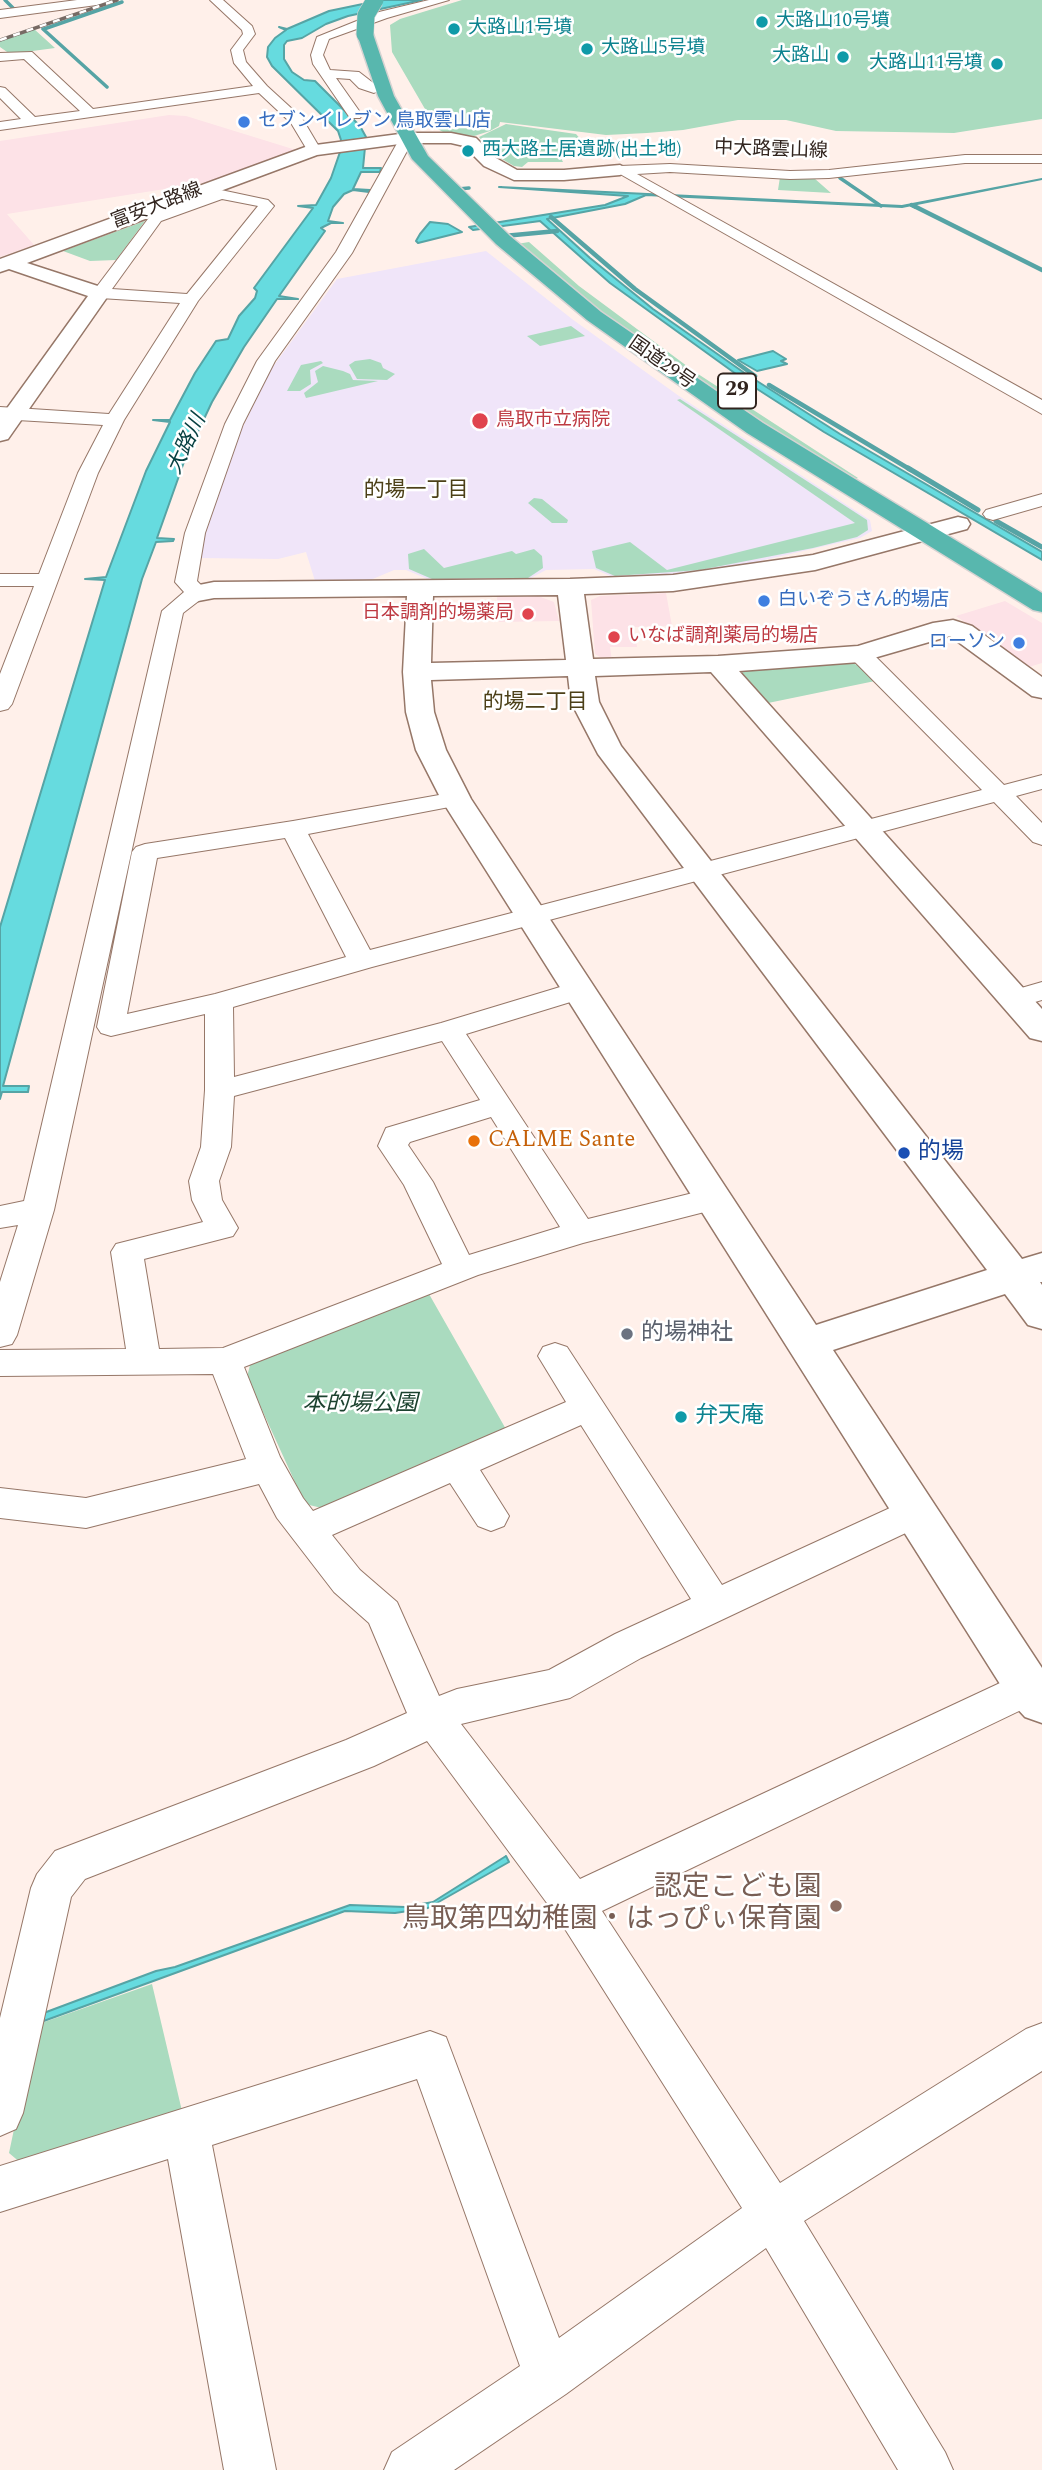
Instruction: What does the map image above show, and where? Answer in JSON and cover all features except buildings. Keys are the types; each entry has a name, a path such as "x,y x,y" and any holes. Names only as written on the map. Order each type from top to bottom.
{"highway":[{"name":"国道29号","path":"375,0 366,15 365,34 377,83 421,159 503,240 594,316 652,358 790,451 929,522 1042,604"},
{"name":"国道29号","path":"377,83 447,155"},
{"name":"国道29号","path":"541,244 579,277 668,345 812,440 878,478"}],"street":[{"path":"0,14 104,0"},
{"path":"216,0 248,29 249,34 240,44 237,55 246,72 297,121 314,150"},
{"path":"355,115 319,64 317,55 323,37 383,15 443,0"},
{"path":"0,57 27,55 89,112"},
{"path":"327,74 354,75 364,85 377,83"},
{"path":"0,126 262,89"},
{"path":"0,91 31,121"},
{"name":"中大路雲山線","path":"385,141 429,137 470,142 490,162 514,175 540,176 670,167 790,176 864,172 965,159 1042,159"},
{"path":"198,593 186,582 195,533 234,424 266,361 344,253 407,138"},
{"name":"富安大路線","path":"5,264 314,150 385,141"},
{"path":"1022,161 1042,174"},
{"path":"620,170 1042,408"},
{"path":"0,434 8,414 156,218 222,194 263,203 266,206 191,299 115,420 88,473 0,704"},
{"path":"5,264 100,293 191,299"},
{"path":"8,414 115,420"},
{"path":"993,514 1042,500"},
{"path":"0,1335 16,1214 173,611 185,600 198,593 214,590 570,587 673,583 815,562 929,522 967,530"},
{"path":"0,580 46,580"},
{"path":"570,587 584,702 608,748 1027,1271 1042,1314"},
{"path":"420,588 418,672 421,712 431,750 456,799 1035,1695 573,1904"},
{"path":"418,672 718,664 860,654 953,628 963,632 1042,690"},
{"path":"860,654 1042,837"},
{"path":"718,664 863,829 1028,995 1042,1030"},
{"path":"456,799 293,830 145,852 111,1027 219,1002 362,961 1042,782"},
{"path":"293,830 362,961"},
{"path":"220,1090 449,1030 580,990"},
{"path":"145,1363 127,1252 222,1228 207,1200 204,1181 216,1147 220,1090 219,1002"},
{"path":"449,1030 580,1233"},
{"path":"461,1270 418,1182 393,1146 397,1135 498,1105"},
{"path":"0,1363 225,1361 461,1270 580,1233 713,1199"},
{"path":"807,1343 1027,1271"},
{"path":"555,1356 715,1606"},
{"path":"225,1361 269,1467 290,1508 347,1581 384,1613 422,1704 573,1904 773,2214 925,2469"},
{"path":"306,1530 588,1407"},
{"path":"457,1464 490,1517"},
{"path":"0,1503 86,1513 269,1467"},
{"path":"0,2113 52,1888 70,1865 281,1784 435,1719 457,1706 556,1686 628,1646 916,1512"},
{"path":"410,2470 548,2376 773,2214 1042,2045"},
{"path":"0,2189 430,2053 548,2376"},
{"path":"186,2130 250,2470"}],"shaded area":[{"path":"169,115 186,116 296,150 209,182 7,214 34,245 0,257 0,141"},
{"name":"鳥取市立病院","path":"486,251 572,319 679,396 870,520 872,531 860,538 751,563 676,574 615,578 594,569 546,570 529,579 430,580 406,570 394,570 368,581 315,581 306,552 278,559 199,558 203,531 236,441 256,400 272,368 337,279"},
{"name":"いなば調剤薬局的場店","path":"666,593 672,626 634,627 637,647 610,647 612,661 606,661 595,654 591,600 600,596"},
{"name":"日本調剤的場薬局","path":"538,596 554,602 559,621 499,622 497,597"},
{"name":"ローソン","path":"1005,601 1042,623 1042,663 1029,667 956,616"}],"green space":[{"path":"462,0 1042,0 1042,119 954,133 836,131 786,120 738,120 683,130 606,135 500,122 499,126 490,131 474,136 443,132 436,128 392,52 390,25 400,19"},
{"path":"34,29 55,48 10,54 0,47 0,41"},
{"path":"506,124 576,134 589,149 558,152 563,162 528,162 522,167 514,166 495,155 479,137"},
{"path":"780,177 814,178 831,193 778,190"},
{"path":"145,221 116,260 90,261 63,251"},
{"path":"529,242 579,286 695,372 858,478 853,480 815,460 604,316 517,244"},
{"path":"571,326 585,336 540,346 527,336"},
{"path":"370,359 381,363 383,368 395,374 387,380 357,379 349,365 355,361"},
{"path":"321,361 323,363 310,370 311,384 300,391 287,391 301,365"},
{"path":"323,366 350,374 353,380 378,381 306,398 304,393 318,382 315,371"},
{"path":"680,399 867,520 868,530 857,537 813,548 700,570 615,576 596,568 592,551 630,542 667,570 855,523 677,400"},
{"path":"534,498 542,499 568,520 567,523 552,523 528,503"},
{"path":"424,549 444,568 512,551 516,554 534,549 542,556 543,568 528,578 432,579 409,569 408,554"},
{"path":"849,662 860,666 875,681 768,703 741,674 746,668"},
{"name":"本的場公園","path":"429,1294 507,1431 326,1509 305,1504 247,1377 251,1361"},
{"path":"152,1984 182,2111 22,2164 9,2153 36,2025"}],"water":[{"name":"大路川","path":"382,0 422,0 348,16 326,24 302,38 287,41 284,45 284,59 292,72 304,80 315,81 360,126 366,137 363,168 381,168 380,172 361,172 353,189 370,190 369,192 353,190 344,194 333,207 328,221 343,223 331,223 321,228 325,231 279,296 298,299 277,299 244,347 212,402 185,459 157,538 174,539 156,542 142,579 3,1086 29,1086 28,1092 2,1092 0,1099 0,927 105,580 85,579 106,577 146,471 170,422 153,420 170,420 216,341 228,339 239,316 255,298 257,291 254,288 313,208 298,206 316,205 331,178 340,152 341,140 338,131 272,66 267,57 268,47 286,30 279,27 287,29 329,11"},
{"path":"1042,179 902,207 646,195 625,204 547,219 653,309 746,374 840,434 1042,552 1042,560 824,432 754,387 610,283 540,221 473,230 469,227 605,205 628,196 499,187 902,206"},
{"path":"430,222 448,224 462,232 418,243 416,241 420,234"},
{"path":"773,351 786,359 781,361 787,364 757,371 738,360"},
{"path":"506,1856 509,1862 428,1908 395,1913 345,1911 41,2022 41,2014 156,1971 175,1967 350,1905 405,1907 433,1902"}],"waterway":[{"path":"5,0 15,10"},
{"path":"44,29 122,2"},
{"path":"43,29 107,87"},
{"path":"840,178 881,206"},
{"path":"458,189 469,188"},
{"path":"911,205 915,207"},
{"path":"912,205 1042,270"},
{"path":"551,217 635,289 755,376"},
{"path":"504,236 557,231"},
{"path":"769,385 911,470"},
{"path":"908,468 978,510"},
{"path":"996,521 1042,547"}],"railway":[{"path":"0,40 117,0"}],"place":[{"name":"大路山10号墳","path":"762,22"},
{"name":"大路山1号墳","path":"454,29"},
{"name":"大路山5号墳","path":"587,49"},
{"name":"大路山","path":"843,57"},
{"name":"大路山11号墳","path":"997,64"},
{"name":"セブンイレブン 鳥取雲山店","path":"244,122"},
{"name":"西大路土居遺跡(出土地)","path":"468,151"},
{"name":"鳥取市立病院","path":"480,421"},
{"name":"白いぞうさん的場店","path":"764,601"},
{"name":"日本調剤的場薬局","path":"528,614"},
{"name":"いなば調剤薬局的場店","path":"614,637"},
{"name":"ローソン","path":"1019,643"},
{"name":"CALME Sante","path":"474,1141"},
{"name":"的場","path":"904,1153"},
{"name":"的場神社","path":"627,1334"},
{"name":"弁天庵","path":"681,1417"},
{"name":"認定こども園 鳥取第四幼稚園・はっぴぃ保育園","path":"836,1906"}],"district":[{"name":"的場一丁目","path":"416,492"},
{"name":"的場二丁目","path":"535,704"}]}
